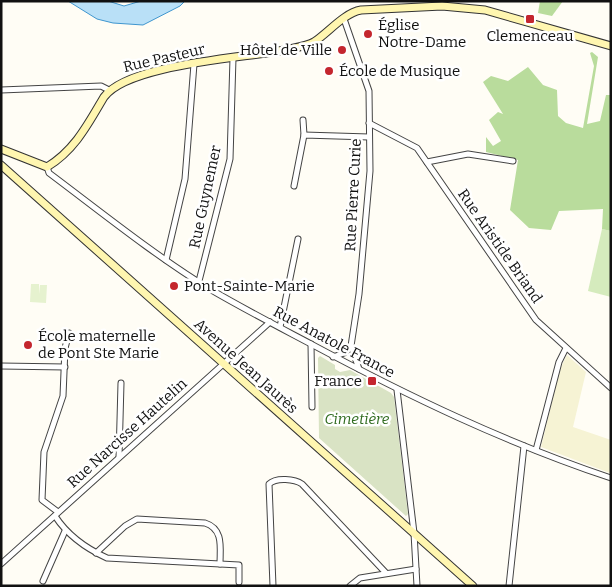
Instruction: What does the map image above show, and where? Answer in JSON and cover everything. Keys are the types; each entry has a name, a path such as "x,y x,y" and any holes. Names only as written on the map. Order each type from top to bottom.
{"main road":[{"name":"Rue Pasteur","path":"48,166 59,160 73,147 109,90 121,82 150,73 194,64 287,50 312,43 353,13 437,6 485,10 581,39 611,46"},
{"path":"1,148 48,166"},
{"name":"Avenue Jean Jaurès","path":"1,166 473,586"}],"street":[{"name":"Rue Pierre Curie","path":"344,19 367,84 370,171 364,249 351,346 360,370"},
{"name":"Rue Guynemer","path":"199,281 230,159 233,58"},
{"path":"166,260 185,180 194,64"},
{"path":"1,90 101,86 109,90"},
{"path":"294,186 304,135 303,120"},
{"name":"Rue Aristide Briand","path":"368,123 413,145 427,162 530,312 566,348 611,388"},
{"path":"304,135 369,137"},
{"path":"427,162 468,154 513,161"},
{"name":"Rue Anatole France","path":"48,166 49,173 166,260 280,328 397,390 524,446 611,478"},
{"path":"280,328 298,239"},
{"name":"Rue Narcisse Hautelin","path":"1,564 270,322"},
{"path":"69,333 64,367 64,396 44,452 42,500 56,514 65,531 96,553 107,558 238,565 239,582"},
{"path":"311,344 312,407"},
{"path":"334,356 348,350 351,346"},
{"path":"536,450 560,362 566,348"},
{"path":"1,366 64,367"},
{"path":"119,457 121,383"},
{"path":"397,390 414,533 417,586"},
{"path":"509,586 524,446"},
{"path":"273,586 269,484 277,480 298,481 302,484 386,573"},
{"path":"96,553 125,526 137,519 205,523 212,525 220,534 220,564"},
{"path":"44,581 65,531"},
{"path":"350,586 360,578 416,569"}],"shaded area":[{"path":"567,355 586,372 573,427 611,440 610,473 541,447 560,369"}],"green space":[{"path":"540,1 563,1 552,16 538,13"},
{"path":"592,52 598,57 587,124 600,121 606,95 611,95 611,231 602,229 603,209 559,211 551,230 529,228 510,210 518,160 486,152 486,137 493,146 501,141 489,120 498,112 503,114 483,82 491,76 508,81 528,67 543,85 557,90 558,116 566,123 583,128 594,66 590,53"},
{"path":"602,229 611,231 611,297 588,291"},
{"path":"31,284 39,284 39,294 40,285 47,285 46,303 30,302"},
{"name":"Cimetière","path":"320,356 335,365 335,369 340,372 350,370 391,393 394,397 408,514 406,516 319,438 318,358"}],"water":[{"path":"68,1 108,1 124,6 141,1 185,1 180,6 143,25 113,23 97,19"}],"place":[{"name":"Clemenceau","path":"530,19"},
{"name":"Église Notre-Dame","path":"368,34"},
{"name":"Hôtel de Ville","path":"342,50"},
{"name":"École de Musique","path":"329,71"},
{"name":"Pont-Sainte-Marie","path":"174,286"},
{"name":"École maternelle de Pont Ste Marie","path":"28,345"},
{"name":"France","path":"372,381"}]}
